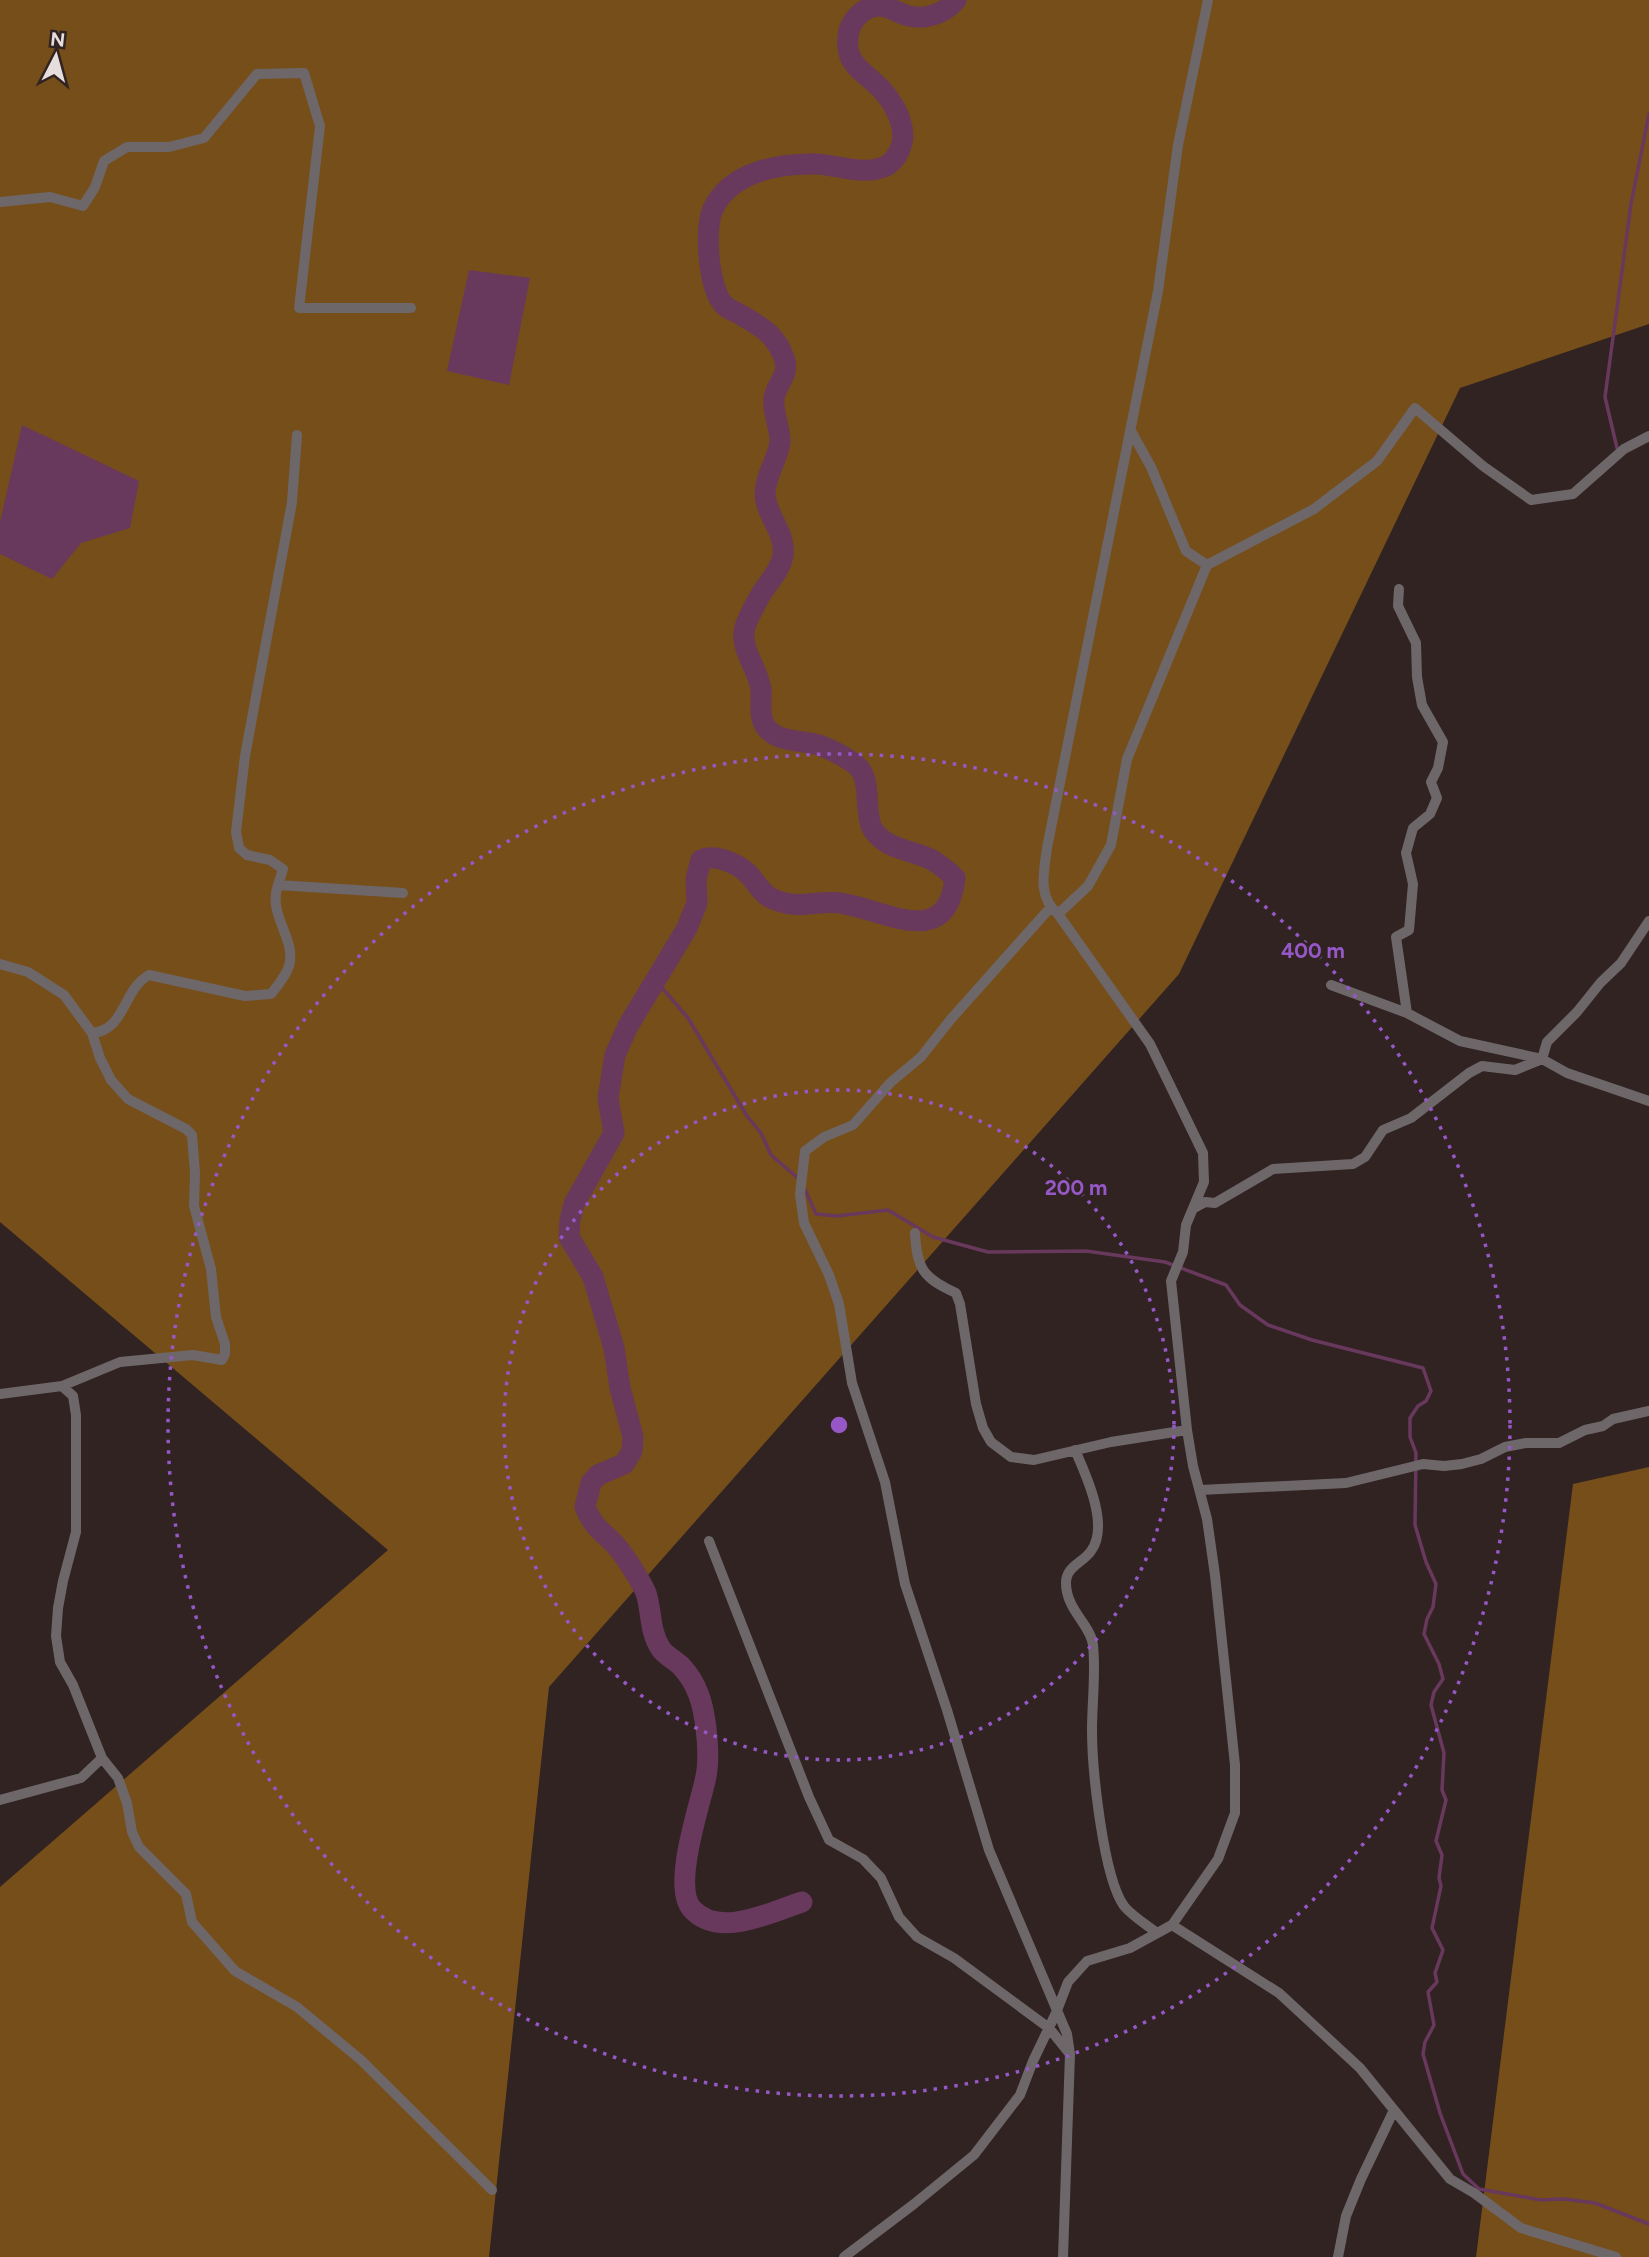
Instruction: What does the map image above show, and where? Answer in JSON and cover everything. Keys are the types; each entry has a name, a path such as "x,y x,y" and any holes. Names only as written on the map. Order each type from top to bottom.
{"street":[{"path":"844,2257 974,2155 1020,2095 1032,2061 1068,1982 1087,1961 1130,1948 1172,1925 1218,1859 1235,1813 1237,1788 1216,1575 1187,1430 1171,1281 1183,1252 1186,1225 1204,1182 1203,1153 1150,1044 1042,892 1047,848 1158,290 1178,145 1208,0"},
{"path":"0,202 50,197 83,206 95,187 104,161 127,146 169,147 204,138 257,74 304,73 320,126 299,308 411,307"},
{"path":"1063,2257 1070,2054 1067,2034 989,1850 947,1710 905,1584 885,1482 852,1382 839,1304 829,1275 804,1223 800,1194 806,1152 824,1137 853,1125 891,1082 921,1057 951,1019 1054,911 1088,886 1111,845 1128,759 1207,565 1314,509 1377,461 1415,408 1483,466 1531,500 1573,494 1624,449 1649,436"},
{"path":"1131,431 1151,467 1186,551 1207,565"},
{"path":"92,1033 105,1032 115,1023 137,981 149,975 245,996 271,994 281,982 289,965 291,953 276,911 276,891 283,869 270,860 247,855 239,848 236,832 245,756 292,502 297,435"},
{"path":"1399,589 1398,606 1416,643 1417,677 1422,705 1443,741 1438,768 1431,782 1437,797 1430,814 1413,828 1406,853 1413,884 1412,914 1409,930 1396,937 1408,1013"},
{"path":"278,885 403,893"},
{"path":"1542,1059 1547,1042 1621,963 1649,921"},
{"path":"0,964 28,972 64,995 92,1033 111,1080 128,1100 186,1129 192,1135 194,1206 211,1269 213,1304 223,1333 225,1354 222,1360 193,1356 120,1362 62,1386 0,1394"},
{"path":"1331,985 1408,1013 1460,1041 1542,1059 1567,1073 1649,1101"},
{"path":"1194,1208 1205,1202 1215,1203 1273,1169 1353,1164 1365,1157 1383,1130 1411,1118 1469,1073 1482,1066 1515,1070 1542,1059"},
{"path":"915,1233 920,1266 940,1286 956,1293 960,1304 976,1404 983,1428 991,1442 1011,1457 1021,1460 1053,1457 1075,1450 1187,1430"},
{"path":"62,1386 73,1396 76,1415 76,1532 58,1608 56,1636 60,1662 73,1685 102,1758 118,1778 127,1803 132,1832 139,1847 186,1894 192,1922 235,1971 297,2007 361,2060 492,2190"},
{"path":"1200,1490 1346,1483 1423,1464 1462,1464 1505,1447 1526,1443 1559,1443 1585,1430 1603,1426 1613,1419 1649,1411"},
{"path":"1075,1450 1096,1505 1097,1539 1091,1552 1072,1567 1066,1578 1066,1587 1077,1616 1093,1641 1092,1733 1101,1821 1111,1879 1125,1907 1157,1933"},
{"path":"709,1541 809,1797 829,1840 863,1859 881,1878 899,1917 917,1937 954,1958 1049,2028 1070,2054"},
{"path":"0,1800 81,1779 102,1758"},
{"path":"1172,1925 1279,1993 1360,2068 1450,2179 1474,2193 1521,2228 1616,2257"},
{"path":"1338,2257 1351,2204 1394,2110"}],"shaded area":[{"path":"0,0 1649,0 1649,324 1460,388 1179,974 549,1687 489,2257 0,2257 0,1887 388,1550 0,1222"},
{"path":"469,270 530,278 509,385 447,371"},
{"path":"22,425 139,481 130,528 81,543 52,579 0,554 0,522"},
{"path":"1649,1467 1649,2257 1476,2257 1573,1484"}],"waterway":[{"path":"802,1902 761,1917 730,1923 703,1918 692,1909 687,1898 686,1866 707,1768 705,1719 692,1680 657,1642 641,1582 618,1548 592,1521 585,1507 591,1483 598,1475 624,1464 632,1451 633,1437 620,1388 614,1348 593,1277 569,1237 570,1220 574,1204 614,1133 608,1098 615,1055 628,1026 687,928 697,903 696,879 701,860 718,858 735,865 749,874 767,896 790,904 840,903 894,917 927,920 940,914 950,901 955,878 952,875 932,860 888,843 872,828 864,778 856,765 820,745 779,737 767,729 763,722 761,689 745,646 744,632 753,609 783,556 782,539 765,494 780,443 774,398 786,366 782,352 773,338 726,306 719,297 711,272 708,243 713,209 721,196 743,178 787,165 816,164 871,170 891,163 902,143 901,122 886,95 853,61 849,54 849,31 857,16 872,7 882,6 905,15 922,17 941,12 956,0"},
{"path":"1617,448 1605,397 1631,204 1649,114"},
{"path":"657,977 663,989 688,1018 747,1116 761,1133 771,1155 799,1179"},
{"path":"803,1185 816,1214 837,1216 888,1210 933,1237 988,1252 1086,1251 1165,1262 1226,1285 1240,1305 1268,1325 1312,1340 1423,1368 1431,1391 1426,1401 1418,1406 1410,1418 1410,1437 1416,1453 1415,1525 1436,1584 1433,1607 1424,1634 1439,1664 1443,1679 1434,1692 1431,1705 1444,1753 1442,1790 1446,1800 1436,1841 1442,1855 1439,1878 1441,1886 1432,1928 1443,1950 1435,1973 1437,1982 1428,1992 1434,2025 1425,2042 1423,2054 1440,2113 1463,2174 1479,2189 1541,2200 1564,2199 1595,2203 1649,2224"}]}
